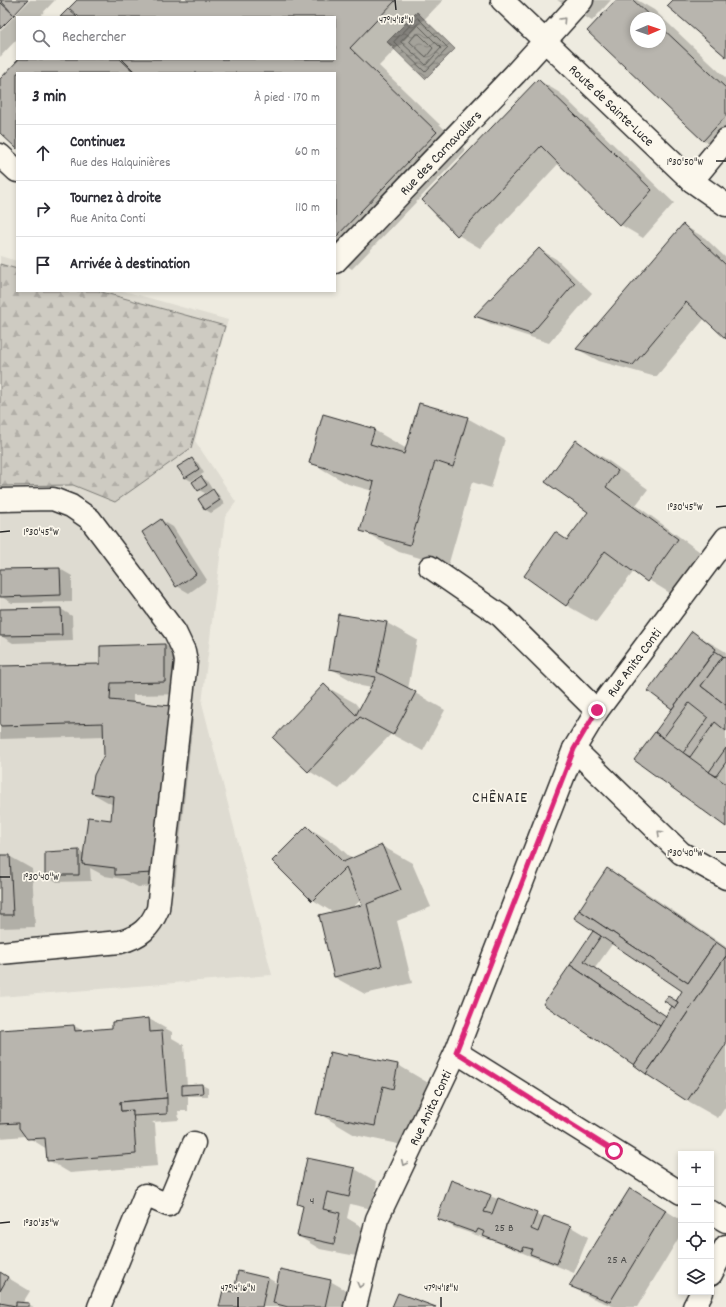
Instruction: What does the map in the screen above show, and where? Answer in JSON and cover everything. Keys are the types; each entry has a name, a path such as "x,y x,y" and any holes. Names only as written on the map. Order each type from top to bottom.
{"street":[{"name":"Route de Sainte-Luce","path":"502,0 692,181 726,205"},
{"name":"Rue des Carnavaliers","path":"336,261 515,74 582,0"},
{"path":"692,181 726,140"},
{"path":"0,155 16,170"},
{"path":"0,500 53,499 71,506 90,519 175,632 184,650 186,661 158,909 154,919 144,931 133,939 120,942 0,953"},
{"name":"Rue Anita Conti","path":"355,1307 377,1219 456,1052 574,749 597,710 726,538"},
{"path":"430,567 501,616 597,710"},
{"path":"574,749 681,853 726,878"},
{"path":"456,1052 678,1191"},
{"path":"99,1307 145,1196 168,1205 194,1143"},
{"path":"714,1214 726,1221"},
{"path":"714,1268 726,1246"},
{"path":"694,1307 700,1295"}],"shaded area":[{"path":"0,256 16,261 16,292 128,292 228,320 195,441 236,502 225,517 202,703 272,975 0,997"}],"green space":[{"path":"0,264 16,269 16,292 102,292 225,326 191,448 115,502 73,485 0,486"}],"water":[{"path":"417,12 455,49 425,79 387,42"}],"building":[{"path":"0,0 28,0 14,15"},
{"path":"77,0 396,0 350,48 437,132 336,237 336,72 135,72 123,60 336,60 336,16 78,16 69,8"},
{"path":"616,0 633,0 646,12 630,12 630,48 666,48 666,32 726,88 726,116 703,141 587,31"},
{"path":"673,0 726,0 726,57 667,6"},
{"path":"0,2 14,15 0,29"},
{"path":"68,9 76,16 61,16"},
{"path":"18,60 121,60 134,72 16,72 16,148 0,133 0,79"},
{"path":"538,79 652,190 620,226 541,146 457,236 422,200"},
{"path":"683,224 726,265 726,339 686,302 633,365 576,349"},
{"path":"539,248 575,283 531,334 474,316"},
{"path":"419,403 468,417 453,467 435,461 410,545 360,531 374,482 309,463 323,414 375,429 370,444 404,454"},
{"path":"576,440 618,471 606,487 678,539 647,582 605,551 566,606 524,576 555,532 567,540 588,512 545,482"},
{"path":"192,458 199,469 185,478 177,467"},
{"path":"201,476 207,485 198,491 192,482"},
{"path":"213,489 220,500 205,510 198,499"},
{"path":"161,519 196,574 176,587 142,532"},
{"path":"60,568 61,595 0,597 0,569"},
{"path":"61,608 62,635 0,636 0,609"},
{"path":"338,614 387,622 377,672 416,692 393,735 360,717 308,772 273,738 324,684 356,715 376,677 329,669"},
{"path":"692,631 716,649 672,709 648,691"},
{"path":"165,644 165,682 111,683 110,700 171,706 153,873 115,875 115,868 82,864 88,817 111,820 113,796 91,793 94,775 104,755 103,723 0,726 0,666 100,664 100,646"},
{"path":"715,651 723,656 701,686 726,705 726,731 715,722 690,757 683,753 708,718 689,703 663,738 655,732"},
{"path":"723,656 726,659 726,705 701,686"},
{"path":"655,732 726,784 726,827 634,760"},
{"path":"726,748 726,762 716,776 709,772"},
{"path":"307,826 343,862 382,845 401,890 367,904 382,966 334,977 319,915 362,905 346,867 312,901 272,861"},
{"path":"79,850 79,875 45,875 45,852"},
{"path":"0,855 10,855 13,915 0,915"},
{"path":"607,868 716,942 688,983 579,910"},
{"path":"579,910 688,983 716,942 726,949 726,956 646,1074 634,1065 672,1006 675,1008 678,1002 676,1001 682,991 574,918"},
{"path":"593,931 601,936 584,961 666,1016 660,1026 570,965"},
{"path":"726,956 726,1044 687,1101 646,1074"},
{"path":"570,965 660,1026 634,1065 543,1004"},
{"path":"668,996 678,1002 675,1008 664,1001"},
{"path":"149,1018 150,1032 162,1031 167,1098 120,1102 121,1111 133,1110 136,1154 47,1161 45,1138 27,1139 19,1128 19,1123 0,1124 0,1030 74,1025 75,1031 112,1028 112,1022"},
{"path":"330,1052 398,1064 393,1089 383,1086 375,1126 316,1114"},
{"path":"202,1084 203,1093 182,1095 182,1085"},
{"path":"167,1098 167,1114 133,1116 133,1110 121,1111 120,1102"},
{"path":"307,1158 355,1168 349,1197 327,1192 323,1209 340,1213 334,1244 297,1236 303,1206 297,1204"},
{"path":"451,1180 491,1195 484,1212 492,1214 498,1198 537,1213 531,1229 538,1232 544,1216 571,1226 557,1264 530,1254 532,1249 524,1247 522,1251 483,1236 485,1232 478,1229 476,1233 437,1219"},
{"path":"630,1188 666,1210 610,1302 569,1286"},
{"path":"280,1269 331,1280 325,1307 288,1307 273,1303"},
{"path":"238,1271 268,1278 262,1307 219,1307 223,1290 234,1292"},
{"path":"0,1272 8,1277 0,1291"},
{"path":"398,1293 436,1307 392,1307"},
{"path":"16,1302 29,1303 29,1307 0,1307 0,1303 16,1306"}],"district":[{"name":"CHÊNAIE","path":"500,797"}],"route":[{"path":"597,710 574,749 456,1052 614,1151"}]}
